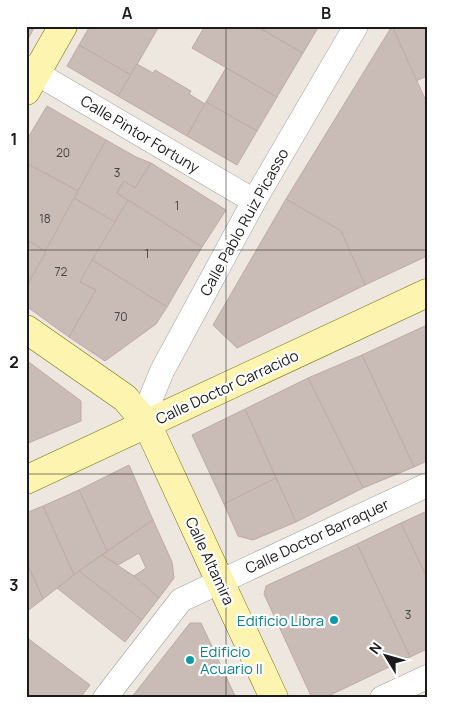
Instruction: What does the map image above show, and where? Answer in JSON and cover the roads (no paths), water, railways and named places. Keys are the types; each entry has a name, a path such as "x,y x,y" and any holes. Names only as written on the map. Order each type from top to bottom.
{"street":[{"path":"30,77 63,26"},
{"name":"Calle Pablo Ruiz Picasso","path":"147,424 149,402 162,371 254,201 356,26"},
{"name":"Calle Pintor Fortuny","path":"30,77 254,201"},
{"name":"Calle Doctor Carracido","path":"26,480 427,293"},
{"name":"Calle Altamira","path":"26,329 125,398 147,424 274,698"},
{"name":"Calle Doctor Barraquer","path":"105,698 181,600 427,485"},
{"path":"382,698 427,677"}],"place":[{"name":"Edificio Libra","path":"334,620"},
{"name":"Edificio Acuario II","path":"190,660"}]}
